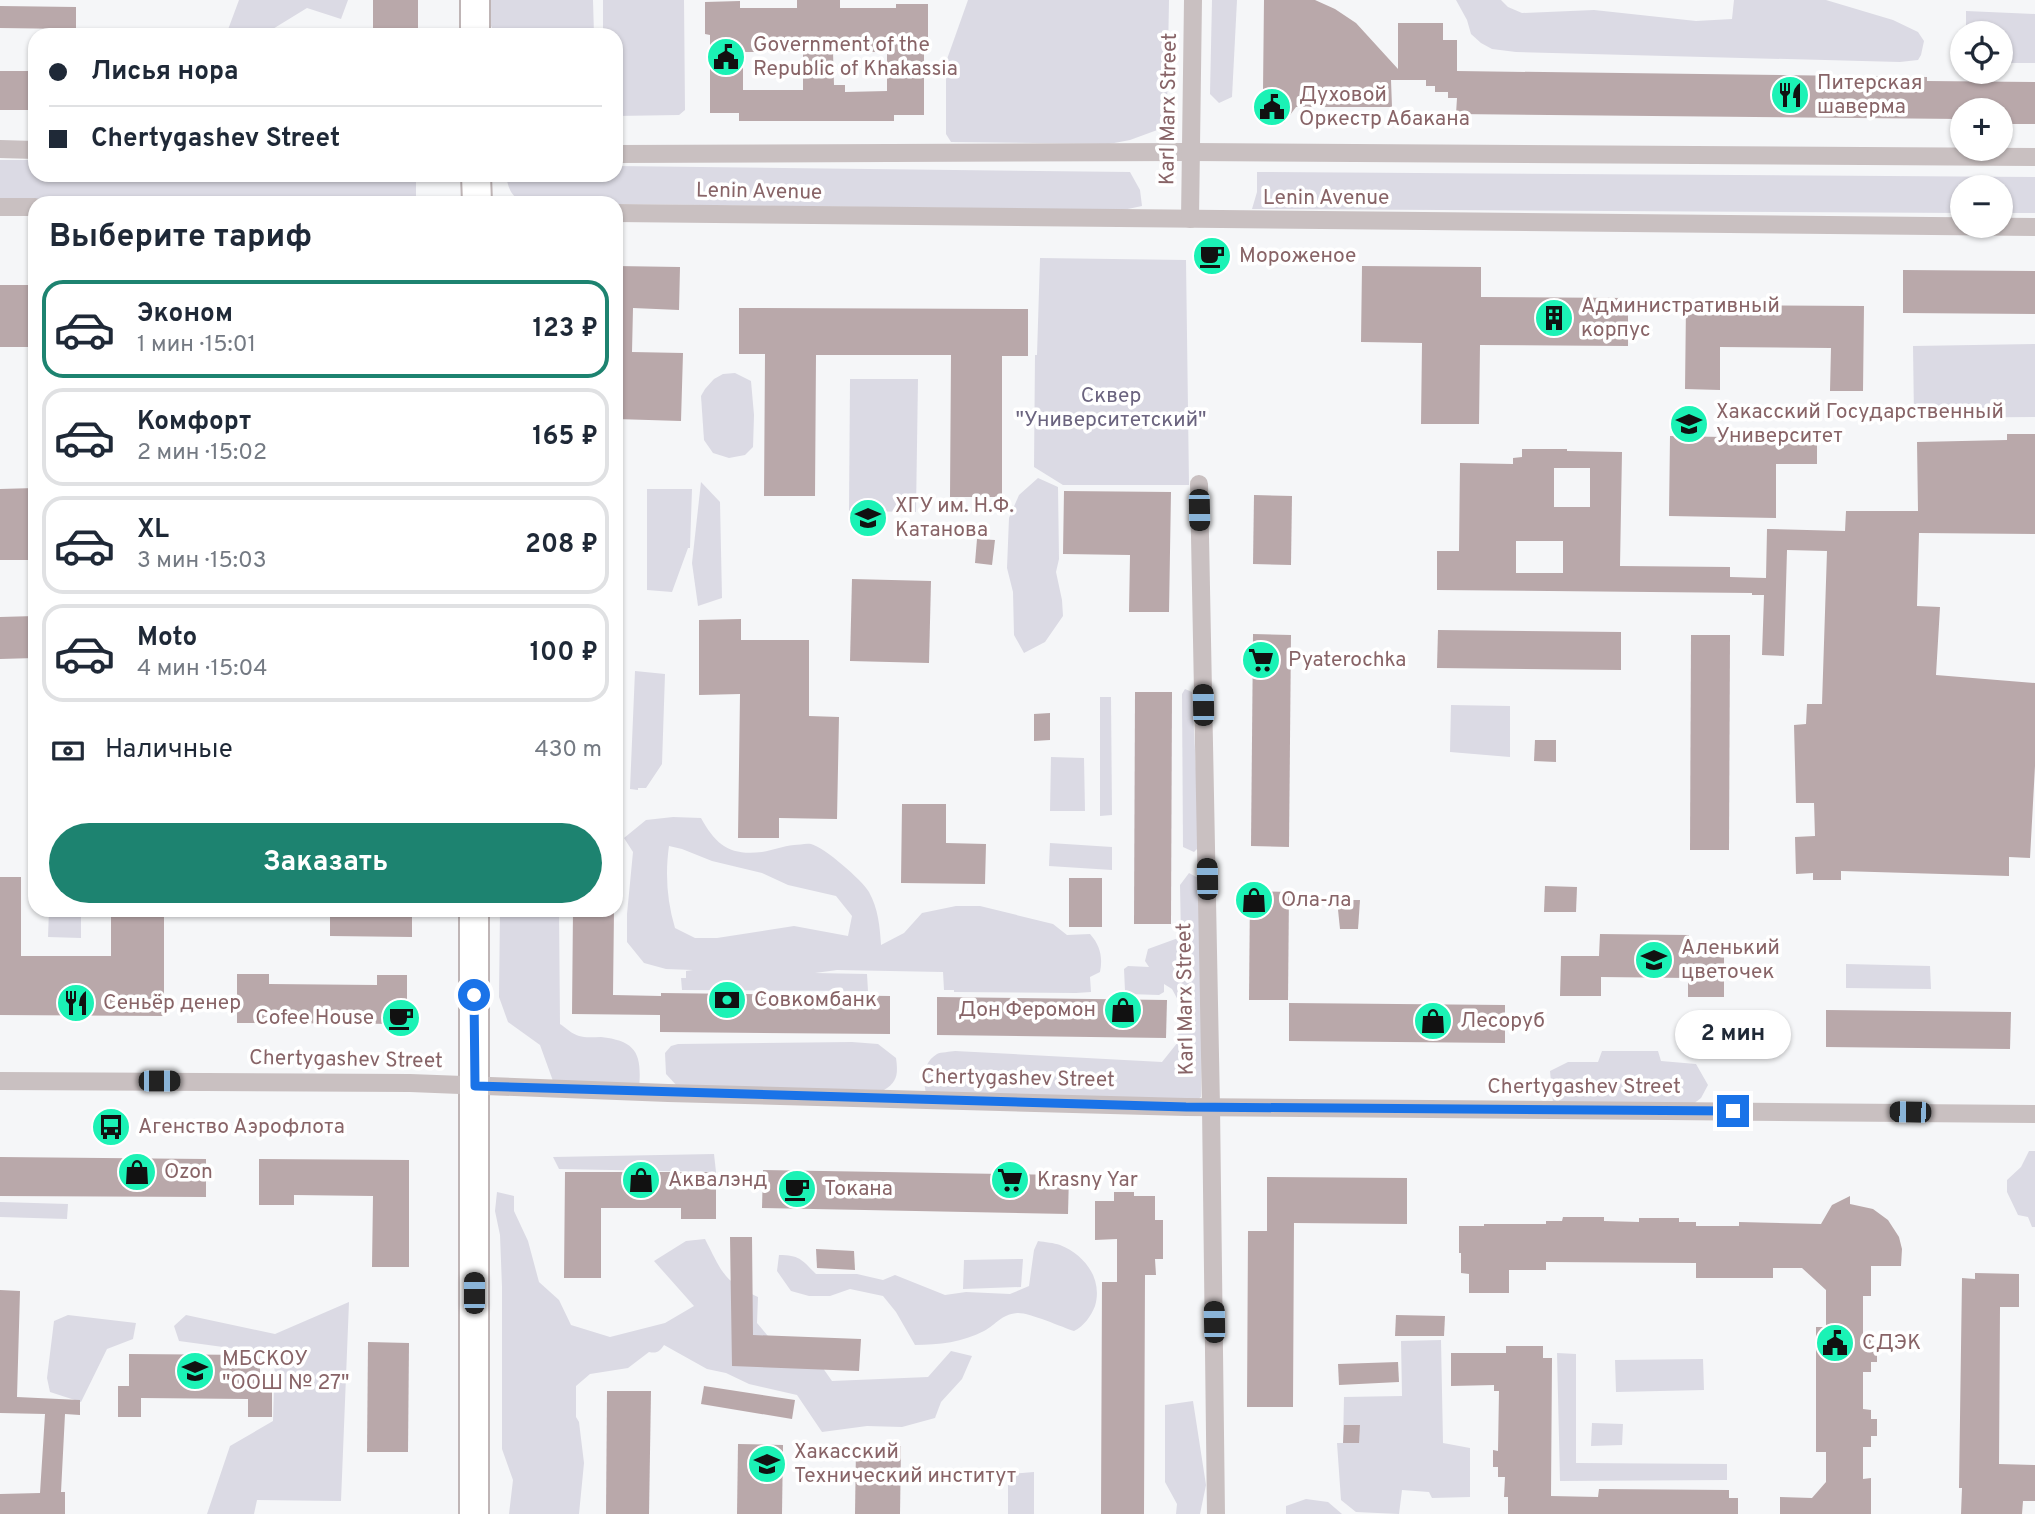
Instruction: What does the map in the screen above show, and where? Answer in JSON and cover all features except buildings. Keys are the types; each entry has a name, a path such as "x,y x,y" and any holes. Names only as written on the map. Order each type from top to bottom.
{"main road":[{"path":"475,0 475,28"},
{"path":"474,917 474,1514"}],"street":[{"name":"Karl Marx Street","path":"1190,219 1193,0"},
{"path":"0,149 28,150"},
{"name":"Lenin Avenue","path":"623,154 1191,152 2035,157"},
{"path":"0,207 28,207"},
{"name":"Lenin Avenue","path":"623,213 2035,227"},
{"name":"Karl Marx Street","path":"1199,484 1216,1514"},
{"name":"Chertygashev Street","path":"0,1081 355,1082 1211,1107 2035,1114"}],"green space":[{"path":"239,0 348,0 341,19 307,8 274,28 229,28"},
{"path":"486,0 593,0 594,28 492,28 486,14"},
{"path":"603,0 684,0 685,110 679,115 623,116 623,28 603,28"},
{"path":"968,0 1169,0 1167,110 1160,129 1109,144 951,142 946,134 946,62"},
{"path":"1212,0 1237,0 1232,97 1219,103 1210,94"},
{"path":"1456,0 1501,0 1508,7 1522,13 1594,10 1696,21 1732,19 1734,0 1826,0 1893,20 1918,32 1924,41 1918,60 1900,62 1516,52 1492,49 1481,43 1471,34"},
{"path":"1966,11 2035,14 2035,63 2013,63 2013,21 1966,21"},
{"path":"0,160 28,160 28,182 416,182 416,196 28,196 28,202 0,202"},
{"path":"623,166 1130,172 1140,190 1142,206 1123,210 623,204 623,196 514,196 508,182 623,182"},
{"path":"1257,172 1950,176 1950,213 1252,209 1257,192"},
{"path":"2013,177 2035,177 2035,213 2013,213"},
{"name":"Сквер \"Университетский\"","path":"1040,258 1186,260 1189,485 1063,485 1034,467 1035,355"},
{"path":"2035,344 2035,417 1914,418 1913,346"},
{"path":"735,373 751,381 753,447 745,455 729,458 713,453 704,440 701,396 714,379 723,374"},
{"path":"850,379 918,379 916,512 849,511"},
{"path":"1038,478 1058,487 1059,559 1056,572 1063,616 1045,642 1024,653 1014,635 1013,592 1007,568 1009,518 1019,495"},
{"path":"701,482 720,502 722,598 698,606 692,563"},
{"path":"647,489 692,489 690,548 672,592 647,590"},
{"path":"635,671 665,674 662,764 646,788 638,790 630,789"},
{"path":"1185,689 1192,692 1200,846 1194,852 1183,847 1182,694"},
{"path":"1100,697 1111,697 1112,815 1100,816"},
{"path":"1451,705 1510,706 1510,757 1450,752"},
{"path":"1051,757 1084,758 1085,811 1050,811"},
{"path":"701,818 718,842 741,852 762,852 805,844 817,846 859,880 869,892 876,911 881,945 904,933 922,913 956,906 980,906 1053,924 1067,935 1090,934 1100,952 1100,972 1090,977 1091,992 1076,993 954,992 944,990 943,972 837,970 815,973 867,974 868,991 682,990 681,978 686,978 686,971 693,970 666,969 644,963 627,942 633,852 624,838 646,820","holes":["669,846 712,861 762,873 788,885 836,896 852,916 848,936 794,926 717,938 695,938 675,928 667,877"]},
{"path":"1050,843 1112,847 1112,870 1049,866"},
{"path":"1189,873 1200,879 1203,951 1201,1097 1192,1103 926,1093 926,1067 932,1058 943,1052 1162,1062 1178,1042 1179,1002 1172,989 1164,984 1164,992 1159,995 1128,994 1125,991 1124,969 1128,966 1149,967 1145,961 1148,949 1181,937 1180,885"},
{"path":"49,917 81,917 81,938 48,937"},
{"path":"500,917 559,917 560,1024 579,1036 613,1039 630,1046 638,1058 639,1089 553,1081 540,1045 508,1022 499,997"},
{"path":"1846,964 1930,966 1931,989 1846,988"},
{"path":"678,1044 878,1044 896,1058 896,1077 889,1087 884,1090 678,1087 666,1074 665,1053 671,1046"},
{"path":"1602,1051 1658,1051 1661,1061 1696,1064 1708,1085 1701,1098 1683,1112 1553,1103 1550,1071 1568,1062 1598,1062"},
{"path":"2029,1151 2035,1151 2035,1227 2032,1227 2028,1217 2018,1215 2007,1192 2007,1180 2021,1167"},
{"path":"714,1154 716,1172 559,1169 553,1157"},
{"path":"497,1192 514,1196 514,1211 528,1241 539,1282 559,1300 571,1325 610,1337 665,1323 694,1306 654,1261 686,1241 705,1239 730,1280 758,1297 757,1323 773,1342 813,1354 832,1381 928,1377 951,1351 972,1356 962,1379 941,1402 935,1418 902,1427 867,1426 822,1432 797,1395 749,1384 726,1373 707,1369 664,1345 658,1352 649,1352 628,1368 590,1374 576,1386 576,1417 584,1463 579,1514 509,1514 513,1480 502,1449 502,1287 500,1235 495,1211"},
{"path":"0,1202 68,1204 67,1219 0,1217"},
{"path":"1038,1241 1069,1249 1084,1262 1094,1277 1097,1296 1095,1306 1087,1320 1074,1331 1037,1317 1017,1313 968,1338 915,1345 896,1312 883,1296 850,1289 830,1296 809,1296 791,1291 777,1271 779,1255 786,1255 800,1259 816,1274 857,1274 883,1280 895,1275 945,1295 966,1292 1010,1294 1029,1286 1034,1250"},
{"path":"1023,1259 1021,1287 963,1289 964,1260"},
{"path":"349,1302 341,1501 257,1500 254,1514 207,1514 230,1446 273,1421 275,1354 179,1341 174,1326 186,1315 275,1334"},
{"path":"68,1315 136,1323 133,1339 107,1349 81,1402 50,1392 47,1378 54,1321"},
{"path":"1441,1340 1443,1443 1470,1448 1470,1497 1432,1498 1429,1492 1402,1490 1399,1514 1356,1512 1341,1500 1337,1443 1343,1443 1344,1397 1402,1396 1401,1341"},
{"path":"1557,1353 1576,1354 1576,1463 1727,1464 1727,1480 1560,1481"},
{"path":"1703,1359 1704,1390 1616,1392 1615,1360"},
{"path":"1193,1401 1206,1485 1200,1514 1176,1514 1177,1504 1165,1482 1165,1405"},
{"path":"1592,1423 1623,1424 1622,1445 1591,1446"},
{"path":"1034,1472 1034,1514 1008,1514 1008,1474"},
{"path":"1306,1499 1328,1502 1342,1514 1286,1514 1286,1506"}],"place":[{"name":"Government of the Republic of Khakassia","path":"726,57"},
{"name":"Питерская шаверма","path":"1790,95"},
{"name":"Духовой Оркестр Абакана","path":"1272,107"},
{"name":"Мороженое","path":"1212,256"},
{"name":"Административный корпус","path":"1554,318"},
{"name":"Хакасский Государственный Университет","path":"1689,424"},
{"name":"ХГУ им. Н.Ф. Катанова","path":"868,518"},
{"name":"Pyaterochka","path":"1261,660"},
{"name":"Ола-ла","path":"1254,900"},
{"name":"Аленький цветочек","path":"1654,960"},
{"name":"Совкомбанк","path":"727,1000"},
{"name":"Сеньёр денер","path":"76,1003"},
{"name":"Дон Феромон","path":"1123,1010"},
{"name":"Cofee House","path":"401,1018"},
{"name":"Лесоруб","path":"1433,1021"},
{"name":"Агенство Аэрофлота","path":"111,1127"},
{"name":"Ozon","path":"137,1172"},
{"name":"Аквалэнд","path":"641,1180"},
{"name":"Krasny Yar","path":"1010,1180"},
{"name":"Токана","path":"797,1189"},
{"name":"СДЭК","path":"1835,1343"},
{"name":"МБСКОУ \"ООШ № 27\"","path":"195,1371"},
{"name":"Хакасский Технический институт","path":"767,1464"}],"route":[{"path":"474,995 475,1086 1186,1107 1733,1111"}]}
